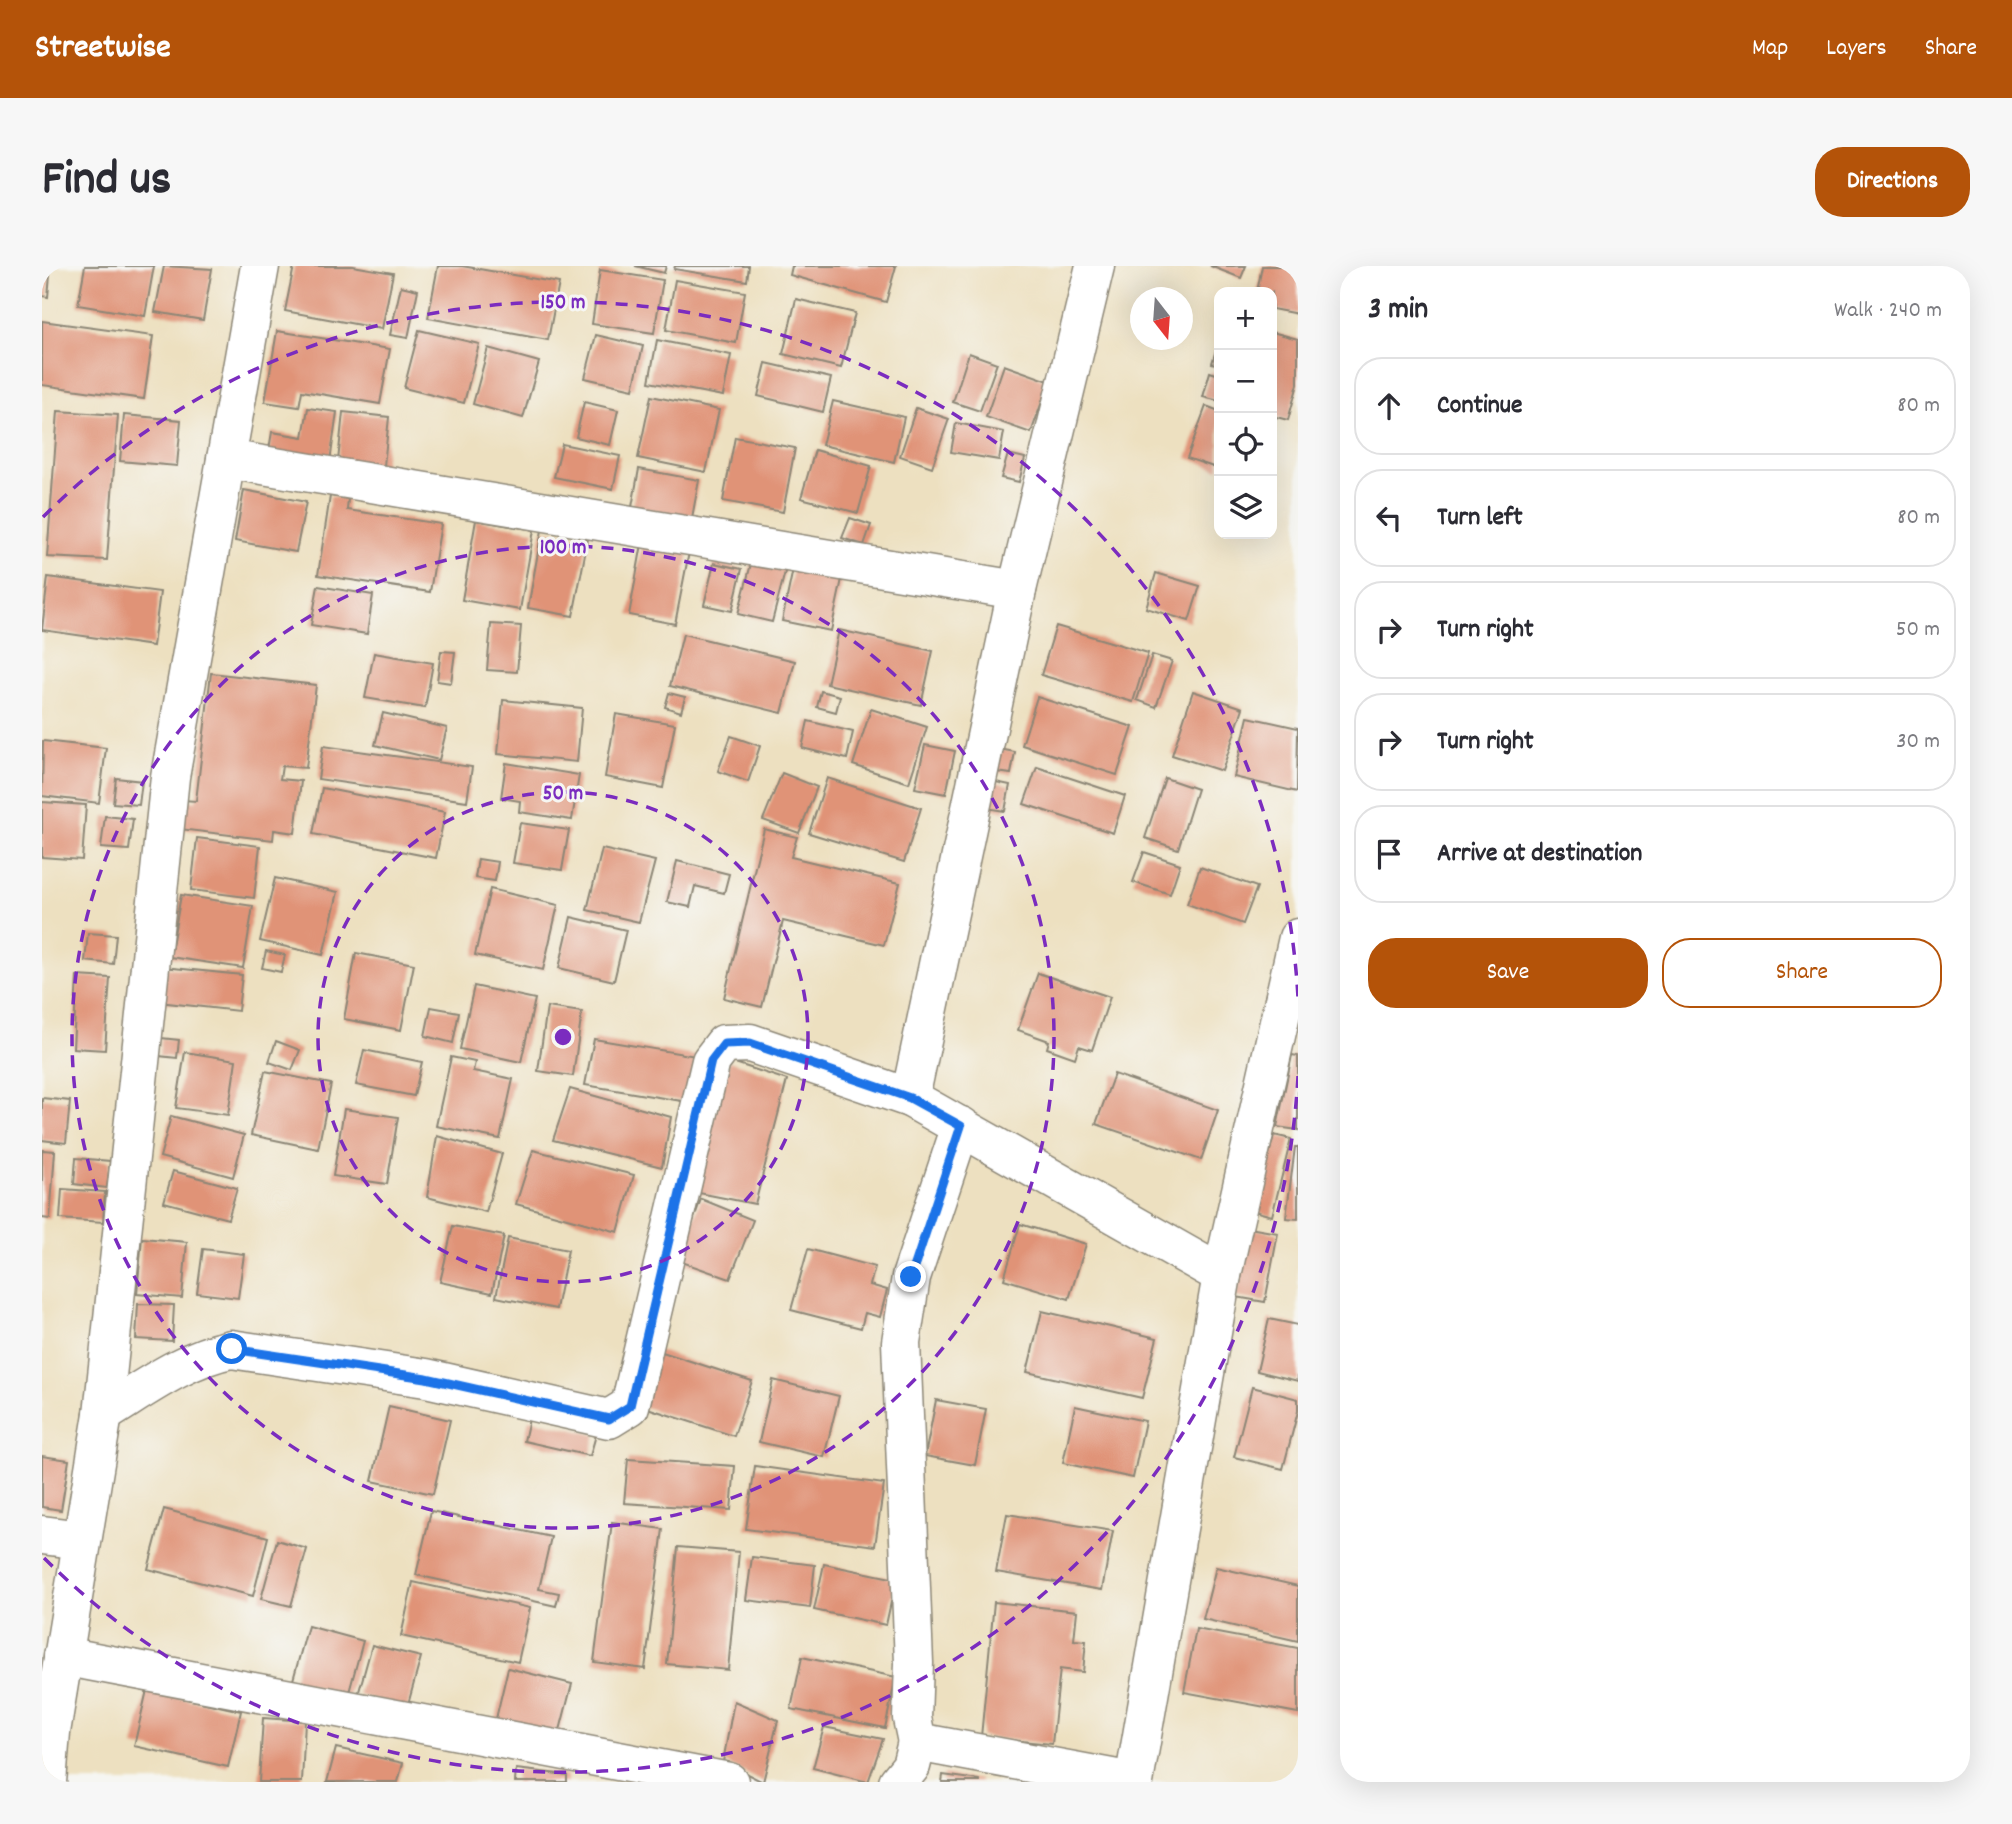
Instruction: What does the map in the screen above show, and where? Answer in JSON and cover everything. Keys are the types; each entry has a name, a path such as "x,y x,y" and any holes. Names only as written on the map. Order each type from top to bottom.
{"street":[{"path":"47,1782 51,1732 103,1414 170,777 260,266"},
{"path":"910,1098 1017,590 1095,266"},
{"path":"226,459 1017,590"},
{"path":"917,1742 1134,1782 1222,1275 1298,938"},
{"path":"103,1414 184,1364 206,1354 232,1349 426,1378 609,1419 630,1406 711,1061 724,1044 750,1043 910,1098 1222,1275"},
{"path":"898,1782 911,1766 917,1742 912,1718 914,1663 901,1342 911,1277 961,1126"},
{"path":"42,1535 82,1540"},
{"path":"63,1656 729,1782"}],"building":[{"path":"85,266 154,266 145,316 78,305"},
{"path":"164,266 212,269 203,320 155,312"},
{"path":"294,266 353,266 393,273 382,329 285,311"},
{"path":"438,266 462,266 559,283 548,340 428,318"},
{"path":"635,266 666,266 664,273"},
{"path":"675,266 749,266 747,281 674,269"},
{"path":"792,266 896,266 886,302 790,275"},
{"path":"1210,266 1246,266 1241,278"},
{"path":"1262,266 1298,266 1298,314 1277,310 1277,287 1258,287"},
{"path":"600,270 663,280 654,333 592,324"},
{"path":"42,274 50,275 48,297 42,296"},
{"path":"675,280 745,292 736,343 666,330"},
{"path":"401,286 418,290 408,338 390,335"},
{"path":"796,299 855,313 841,368 783,354"},
{"path":"42,321 153,336 144,399 42,385"},
{"path":"419,330 479,344 464,403 404,388"},
{"path":"277,331 390,349 380,404 302,391 299,407 265,402"},
{"path":"1277,333 1298,339 1298,384 1288,420 1277,417"},
{"path":"596,335 643,346 633,389 585,378"},
{"path":"657,340 731,355 723,396 649,382"},
{"path":"488,348 539,362 523,418 473,404"},
{"path":"969,353 997,363 980,411 953,402"},
{"path":"766,363 831,378 823,412 758,396"},
{"path":"1004,365 1049,381 1031,433 986,417"},
{"path":"1210,372 1214,373 1214,400 1203,397"},
{"path":"651,396 719,410 706,472 638,458"},
{"path":"833,401 904,417 894,462 822,445"},
{"path":"584,402 618,410 610,445 576,437"},
{"path":"1206,406 1214,409 1214,467 1187,458"},
{"path":"308,408 337,412 329,469 267,461 272,432 303,437"},
{"path":"916,408 949,419 932,467 900,456"},
{"path":"58,411 118,415 107,560 47,557"},
{"path":"343,412 389,417 383,476 337,471"},
{"path":"124,415 181,420 177,466 120,461"},
{"path":"956,423 1004,432 999,460 951,452"},
{"path":"735,437 795,448 783,512 723,501"},
{"path":"562,444 620,456 613,489 554,477"},
{"path":"815,450 871,466 858,513 801,498"},
{"path":"1008,454 1025,458 1019,482 1001,478"},
{"path":"639,469 699,480 692,518 632,507"},
{"path":"244,490 306,502 296,552 235,541"},
{"path":"330,496 348,499 347,510 441,524 430,592 318,575"},
{"path":"850,518 871,525 864,545 842,538"},
{"path":"476,520 534,530 520,610 462,600"},
{"path":"542,530 588,539 573,616 528,608"},
{"path":"642,544 689,552 675,624 629,615"},
{"path":"752,560 786,568 772,622 738,614"},
{"path":"714,563 742,569 732,611 704,605"},
{"path":"793,569 842,579 831,631 782,621"},
{"path":"1156,573 1200,586 1189,621 1146,608"},
{"path":"48,577 160,592 153,646 42,630"},
{"path":"318,586 373,595 367,634 311,625"},
{"path":"491,624 521,626 517,672 487,670"},
{"path":"1056,626 1148,653 1133,702 1041,675"},
{"path":"839,630 933,651 921,705 827,684"},
{"path":"683,634 795,661 782,713 670,686"},
{"path":"441,651 455,652 451,683 437,681"},
{"path":"374,653 433,663 425,708 365,698"},
{"path":"1152,655 1172,661 1156,707 1137,700"},
{"path":"211,673 316,685 306,768 282,766 280,779 301,781 295,833 274,830 273,840 179,829 183,800 196,801"},
{"path":"821,691 840,696 836,712 817,707"},
{"path":"1193,691 1243,708 1222,771 1172,755"},
{"path":"669,693 685,697 681,712 665,707"},
{"path":"1037,697 1133,727 1117,775 1022,745"},
{"path":"503,700 582,708 577,762 498,754"},
{"path":"871,709 927,727 909,783 853,765"},
{"path":"383,713 447,728 439,760 375,745"},
{"path":"616,714 675,724 663,788 605,777"},
{"path":"1248,717 1298,728 1297,792 1234,777"},
{"path":"808,721 853,732 847,759 802,748"},
{"path":"731,736 760,746 748,782 718,771"},
{"path":"43,741 106,748 99,803 42,796"},
{"path":"925,745 955,751 946,794 915,788"},
{"path":"323,746 472,767 467,801 318,779"},
{"path":"994,748 1015,752 1011,774 990,771"},
{"path":"506,763 579,775 572,820 519,812 520,801 501,798"},
{"path":"1037,767 1125,796 1113,833 1024,804"},
{"path":"782,773 817,787 799,833 763,820"},
{"path":"116,778 142,781 139,805 113,803"},
{"path":"827,778 921,808 904,862 809,833"},
{"path":"1165,778 1197,789 1178,849 1145,838"},
{"path":"991,781 1010,785 1005,811 986,808"},
{"path":"322,788 445,812 436,858 313,834"},
{"path":"42,802 86,805 82,860 42,857"},
{"path":"105,816 133,819 129,850 101,848"},
{"path":"520,823 569,830 562,870 513,863"},
{"path":"764,829 797,837 791,857 900,883 884,945 783,921 762,1007 724,998"},
{"path":"197,838 260,846 254,898 191,890"},
{"path":"602,849 655,861 639,922 587,910"},
{"path":"1144,852 1180,864 1170,894 1133,882"},
{"path":"478,859 498,862 495,881 475,878"},
{"path":"677,861 729,874 724,893 695,886 690,907 667,902"},
{"path":"1200,867 1257,887 1243,924 1187,904"},
{"path":"275,878 338,892 323,955 260,941"},
{"path":"490,889 558,905 543,970 475,955"},
{"path":"181,895 253,906 243,968 170,957"},
{"path":"571,917 626,930 614,981 559,968"},
{"path":"88,933 116,935 113,964 85,961"},
{"path":"266,951 285,955 281,972 262,968"},
{"path":"356,953 414,964 401,1030 344,1019"},
{"path":"163,967 242,975 238,1011 159,1002"},
{"path":"1038,973 1110,997 1092,1050 1079,1046 1075,1058 1047,1048 1049,1041 1018,1030"},
{"path":"77,976 110,978 105,1050 73,1048"},
{"path":"474,986 535,999 521,1062 460,1049"},
{"path":"431,1007 459,1012 453,1043 425,1036"},
{"path":"547,1007 582,1012 573,1076 538,1071"},
{"path":"161,1038 179,1040 177,1058 159,1056"},
{"path":"594,1039 696,1056 688,1102 585,1085"},
{"path":"276,1041 300,1050 292,1070 269,1062"},
{"path":"364,1050 422,1062 414,1096 356,1085"},
{"path":"185,1052 236,1060 228,1115 176,1108"},
{"path":"1292,1055 1298,1056 1298,1130 1277,1127"},
{"path":"451,1057 475,1062 473,1071 513,1079 500,1139 436,1126"},
{"path":"729,1061 787,1080 755,1204 694,1192"},
{"path":"265,1071 331,1084 318,1149 251,1135"},
{"path":"1114,1074 1218,1110 1201,1160 1096,1124"},
{"path":"570,1089 671,1117 662,1167 553,1140"},
{"path":"42,1098 70,1101 66,1143 42,1140"},
{"path":"344,1109 398,1117 387,1184 333,1176"},
{"path":"171,1116 244,1135 233,1177 160,1157"},
{"path":"1274,1135 1291,1139 1272,1216 1254,1211"},
{"path":"437,1136 502,1154 486,1212 427,1197"},
{"path":"1295,1147 1298,1147 1298,1219 1286,1218"},
{"path":"42,1150 55,1151 50,1219 42,1218"},
{"path":"533,1150 634,1175 618,1232 516,1204"},
{"path":"76,1158 110,1161 107,1188 74,1184"},
{"path":"173,1171 237,1188 228,1219 164,1202"},
{"path":"62,1189 105,1192 103,1222 60,1219"},
{"path":"701,1199 753,1220 730,1279 679,1261"},
{"path":"1020,1224 1086,1244 1069,1299 1004,1279"},
{"path":"453,1226 504,1236 492,1293 440,1282"},
{"path":"1249,1228 1278,1233 1265,1302 1236,1297"},
{"path":"142,1238 187,1242 182,1298 137,1294"},
{"path":"508,1238 568,1250 556,1309 496,1297"},
{"path":"203,1249 244,1254 238,1298 197,1293"},
{"path":"808,1249 875,1267 870,1285 887,1290 880,1317 865,1313 861,1328 791,1310"},
{"path":"138,1304 174,1305 172,1341 136,1339"},
{"path":"1042,1311 1157,1338 1142,1398 1027,1372"},
{"path":"1269,1319 1298,1325 1298,1381 1257,1371"},
{"path":"653,1349 752,1381 734,1436 635,1404"},
{"path":"773,1380 839,1396 824,1457 759,1442"},
{"path":"1252,1387 1298,1399 1298,1411 1283,1469 1234,1457"},
{"path":"936,1400 986,1409 975,1465 925,1456"},
{"path":"389,1406 450,1420 433,1494 372,1481"},
{"path":"1075,1406 1145,1421 1133,1478 1063,1463"},
{"path":"529,1419 596,1435 590,1456 524,1441"},
{"path":"42,1456 69,1460 61,1510 42,1507"},
{"path":"628,1459 735,1466 731,1510 624,1503"},
{"path":"755,1466 884,1484 875,1546 746,1529"},
{"path":"164,1509 268,1537 253,1596 148,1569"},
{"path":"431,1511 551,1537 539,1589 559,1593 556,1606 416,1575"},
{"path":"1007,1514 1113,1531 1102,1590 996,1572"},
{"path":"612,1522 663,1529 645,1669 594,1662"},
{"path":"277,1540 307,1549 291,1606 261,1599"},
{"path":"678,1547 739,1552 728,1670 667,1664"},
{"path":"752,1557 815,1565 810,1608 746,1600"},
{"path":"824,1564 896,1579 886,1625 814,1610"},
{"path":"1216,1567 1298,1586 1298,1641 1203,1619"},
{"path":"413,1582 530,1608 518,1662 401,1636"},
{"path":"994,1602 1077,1611 1074,1640 1086,1641 1083,1672 1060,1669 1052,1744 981,1737"},
{"path":"308,1626 363,1641 348,1696 293,1680"},
{"path":"1196,1629 1298,1648 1298,1713 1184,1692"},
{"path":"372,1645 421,1657 407,1708 358,1695"},
{"path":"802,1657 896,1677 885,1728 791,1709"},
{"path":"508,1668 572,1684 557,1742 494,1727"},
{"path":"147,1690 241,1711 228,1767 134,1746"},
{"path":"734,1701 778,1720 763,1782 723,1762"},
{"path":"263,1718 305,1721 302,1782 259,1782"},
{"path":"824,1727 883,1739 868,1782 813,1768"},
{"path":"336,1748 403,1763 398,1782 327,1782"},
{"path":"516,1769 567,1775 567,1782 515,1782"},
{"path":"943,1775 980,1780 980,1782 942,1782"}],"route":[{"path":"232,1349 426,1378 609,1419 622,1413 630,1406 711,1061 724,1044 750,1043 910,1098 961,1126 911,1277"}]}
